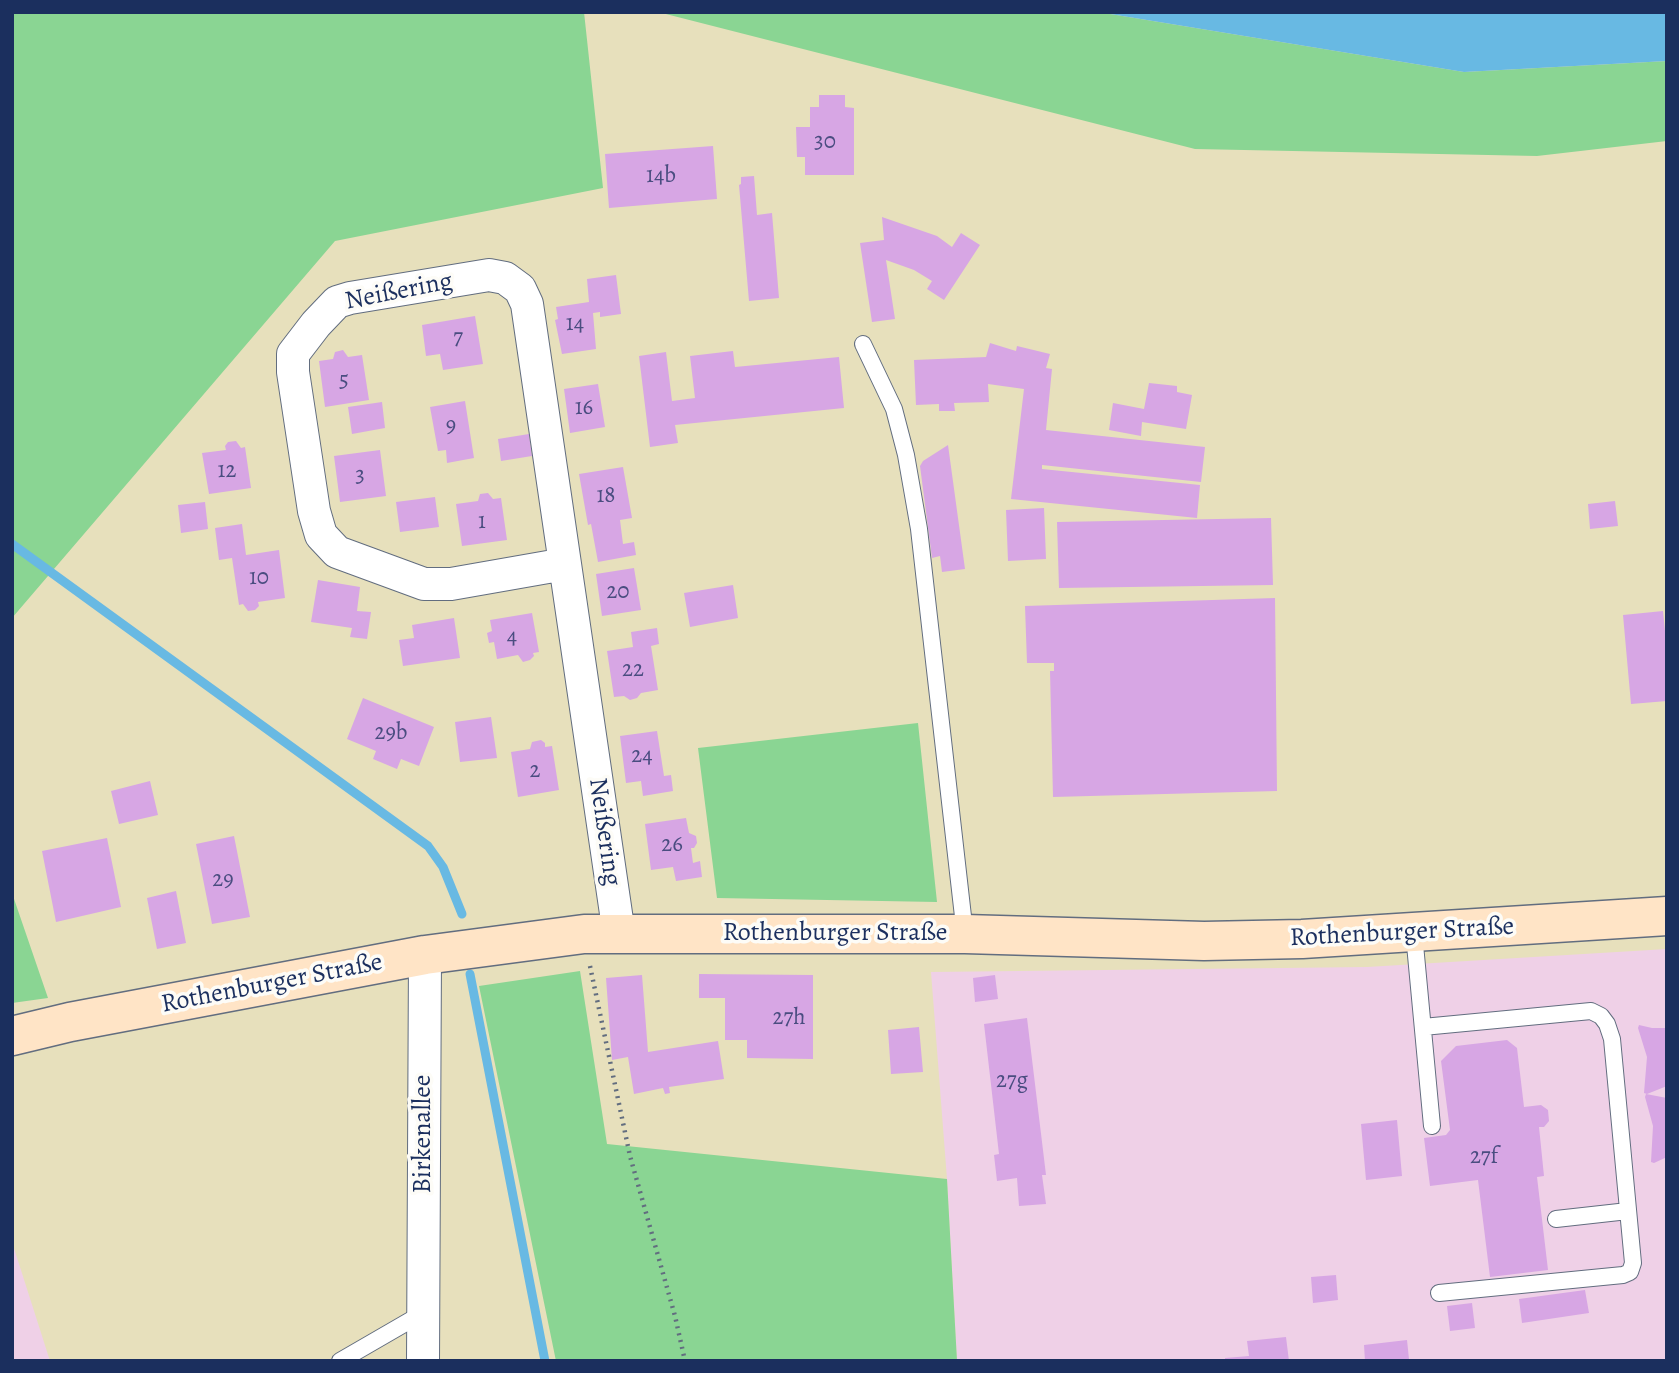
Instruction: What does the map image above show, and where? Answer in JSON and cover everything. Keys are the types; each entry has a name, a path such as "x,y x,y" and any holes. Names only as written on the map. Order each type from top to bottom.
{"street":[{"name":"Neißering","path":"565,564 451,584 424,584 337,552 321,535 310,483 293,372 293,354 337,302 489,275 505,278 520,289 527,304 565,564 601,934"},
{"name":"Rothenburger Straße","path":"12,1036 70,1022 425,955 601,934 965,934 1204,941 1414,934 1667,916"},
{"name":"Birkenallee","path":"423,1361 425,955"}],"lane":[{"path":"863,344 894,409 906,455 919,529 965,934"},
{"path":"1414,934 1432,1126"},
{"path":"1423,1027 1591,1012 1601,1016 1612,1039 1633,1263 1630,1272 1623,1275 1439,1293"},
{"path":"1556,1219 1628,1211"},
{"path":"340,1361 423,1312"}],"path":[{"path":"601,934 630,1156 685,1361"}],"shaded area":[{"path":"1667,949 1667,1361 957,1361 947,1179 931,972 1367,967"},
{"path":"12,1242 50,1361 12,1361"}],"green space":[{"path":"12,12 584,12 603,188 335,241 12,618"},
{"path":"658,12 1098,12 1464,72 1667,61 1667,141 1537,156 1195,149"},
{"path":"918,723 937,902 717,898 698,748"},
{"path":"12,893 48,998 12,1003"},
{"path":"580,971 607,1144 947,1179 957,1361 556,1361 479,986"}],"water":[{"path":"1098,12 1667,12 1667,61 1464,72"}],"building":[{"path":"819,95 845,95 845,107 854,108 854,175 805,175 805,157 797,157 796,127 810,127 810,107 819,107"},
{"path":"713,146 717,199 609,208 605,154"},
{"path":"754,176 757,215 772,213 779,298 749,301 739,185 741,177"},
{"path":"882,217 937,236 952,247 961,233 980,245 944,300 927,289 932,281 914,270 886,260 895,319 872,322 860,243 884,240"},
{"path":"616,275 621,314 600,317 600,312 593,313 596,349 562,354 555,320 558,319 556,307 589,302 587,279"},
{"path":"475,316 483,364 443,370 440,354 426,356 422,325"},
{"path":"990,343 1016,351 1017,346 1050,354 1046,368 1052,369 1046,430 1205,447 1201,482 1042,465 1042,469 1200,485 1197,518 1011,499 1024,389 988,384 989,402 954,403 955,411 939,411 939,404 916,405 914,360 986,357"},
{"path":"343,350 348,357 362,355 369,400 325,407 319,361 333,359 335,352"},
{"path":"733,351 735,367 839,357 844,408 675,425 678,443 650,447 639,356 666,352 672,401 695,398 690,356"},
{"path":"1149,383 1177,386 1177,392 1192,395 1186,429 1142,422 1141,436 1109,430 1113,403 1144,409"},
{"path":"598,384 605,427 570,433 564,389"},
{"path":"465,401 474,458 447,463 446,450 438,451 430,407"},
{"path":"382,402 385,428 352,434 348,407"},
{"path":"529,434 532,456 501,461 498,439"},
{"path":"236,441 241,448 245,447 251,488 209,494 202,453 226,450 228,442"},
{"path":"948,445 965,569 942,572 940,556 932,558 920,466 923,461"},
{"path":"380,450 386,496 340,502 334,456"},
{"path":"623,467 632,518 620,520 623,544 634,542 636,555 598,562 579,474"},
{"path":"488,493 493,499 501,498 507,540 462,546 456,504 478,501 480,494"},
{"path":"435,497 439,527 400,532 396,502"},
{"path":"1615,501 1618,526 1590,529 1588,504"},
{"path":"205,502 208,529 181,533 178,505"},
{"path":"1044,508 1046,559 1008,561 1006,510"},
{"path":"1271,518 1273,585 1059,588 1057,522"},
{"path":"242,524 246,555 279,550 285,598 258,602 259,606 255,610 248,611 243,604 239,605 232,558 219,560 215,528"},
{"path":"634,568 641,610 602,616 596,574"},
{"path":"318,580 360,587 357,611 371,612 367,639 350,637 352,628 311,622"},
{"path":"733,585 738,618 690,627 684,593"},
{"path":"1275,598 1277,791 1053,797 1050,671 1054,671 1054,663 1027,663 1025,606"},
{"path":"1663,611 1667,651 1667,701 1631,704 1623,615"},
{"path":"532,613 539,652 533,653 534,656 530,660 523,662 518,655 497,659 494,642 489,643 487,633 492,631 490,620"},
{"path":"454,618 460,658 403,666 399,640 414,638 412,625"},
{"path":"657,628 659,644 651,646 658,690 641,693 630,700 624,696 614,697 607,651 633,647 631,632"},
{"path":"363,698 434,727 419,766 401,759 397,769 373,759 376,751 347,739"},
{"path":"491,717 497,758 460,762 455,722"},
{"path":"657,731 664,776 671,775 673,791 643,796 641,781 626,783 620,736"},
{"path":"541,740 545,747 552,746 559,790 518,797 511,752 530,749 532,742"},
{"path":"150,781 158,815 119,824 111,791"},
{"path":"686,818 689,833 696,836 697,843 691,848 693,863 700,861 702,877 676,881 673,867 651,870 645,824"},
{"path":"234,836 250,917 212,924 196,844"},
{"path":"107,838 121,907 56,922 42,851"},
{"path":"176,891 186,943 157,949 147,898"},
{"path":"699,974 813,975 813,1059 747,1058 747,1040 725,1040 725,998 699,998"},
{"path":"642,975 648,1052 718,1041 724,1079 669,1087 670,1093 665,1094 663,1088 634,1094 628,1057 612,1060 606,978"},
{"path":"995,975 998,999 975,1002 973,978"},
{"path":"1027,1018 1046,1175 1042,1175 1046,1204 1019,1206 1017,1178 997,1181 994,1155 999,1154 984,1024"},
{"path":"1639,1025 1667,1028 1667,1086 1647,1094 1644,1093 1647,1057"},
{"path":"919,1027 923,1072 891,1074 888,1030"},
{"path":"1507,1040 1517,1048 1524,1107 1541,1105 1548,1110 1549,1121 1544,1127 1539,1127 1544,1176 1537,1177 1548,1270 1490,1277 1478,1180 1430,1186 1424,1138 1446,1135 1450,1130 1441,1061 1456,1046"},
{"path":"1646,1094 1667,1098 1667,1157 1654,1163 1651,1162 1653,1126"},
{"path":"1397,1120 1402,1176 1366,1180 1361,1124"},
{"path":"1336,1275 1338,1300 1313,1303 1311,1277"},
{"path":"1585,1290 1589,1313 1522,1323 1519,1299"},
{"path":"1472,1303 1475,1328 1450,1331 1447,1306"},
{"path":"1286,1337 1289,1361 1225,1361 1225,1358 1249,1356 1247,1341"},
{"path":"1407,1340 1409,1359 1365,1361 1364,1345"}],"waterway":[{"path":"12,544 428,846 443,867 462,914"},
{"path":"470,974 545,1361"}]}
